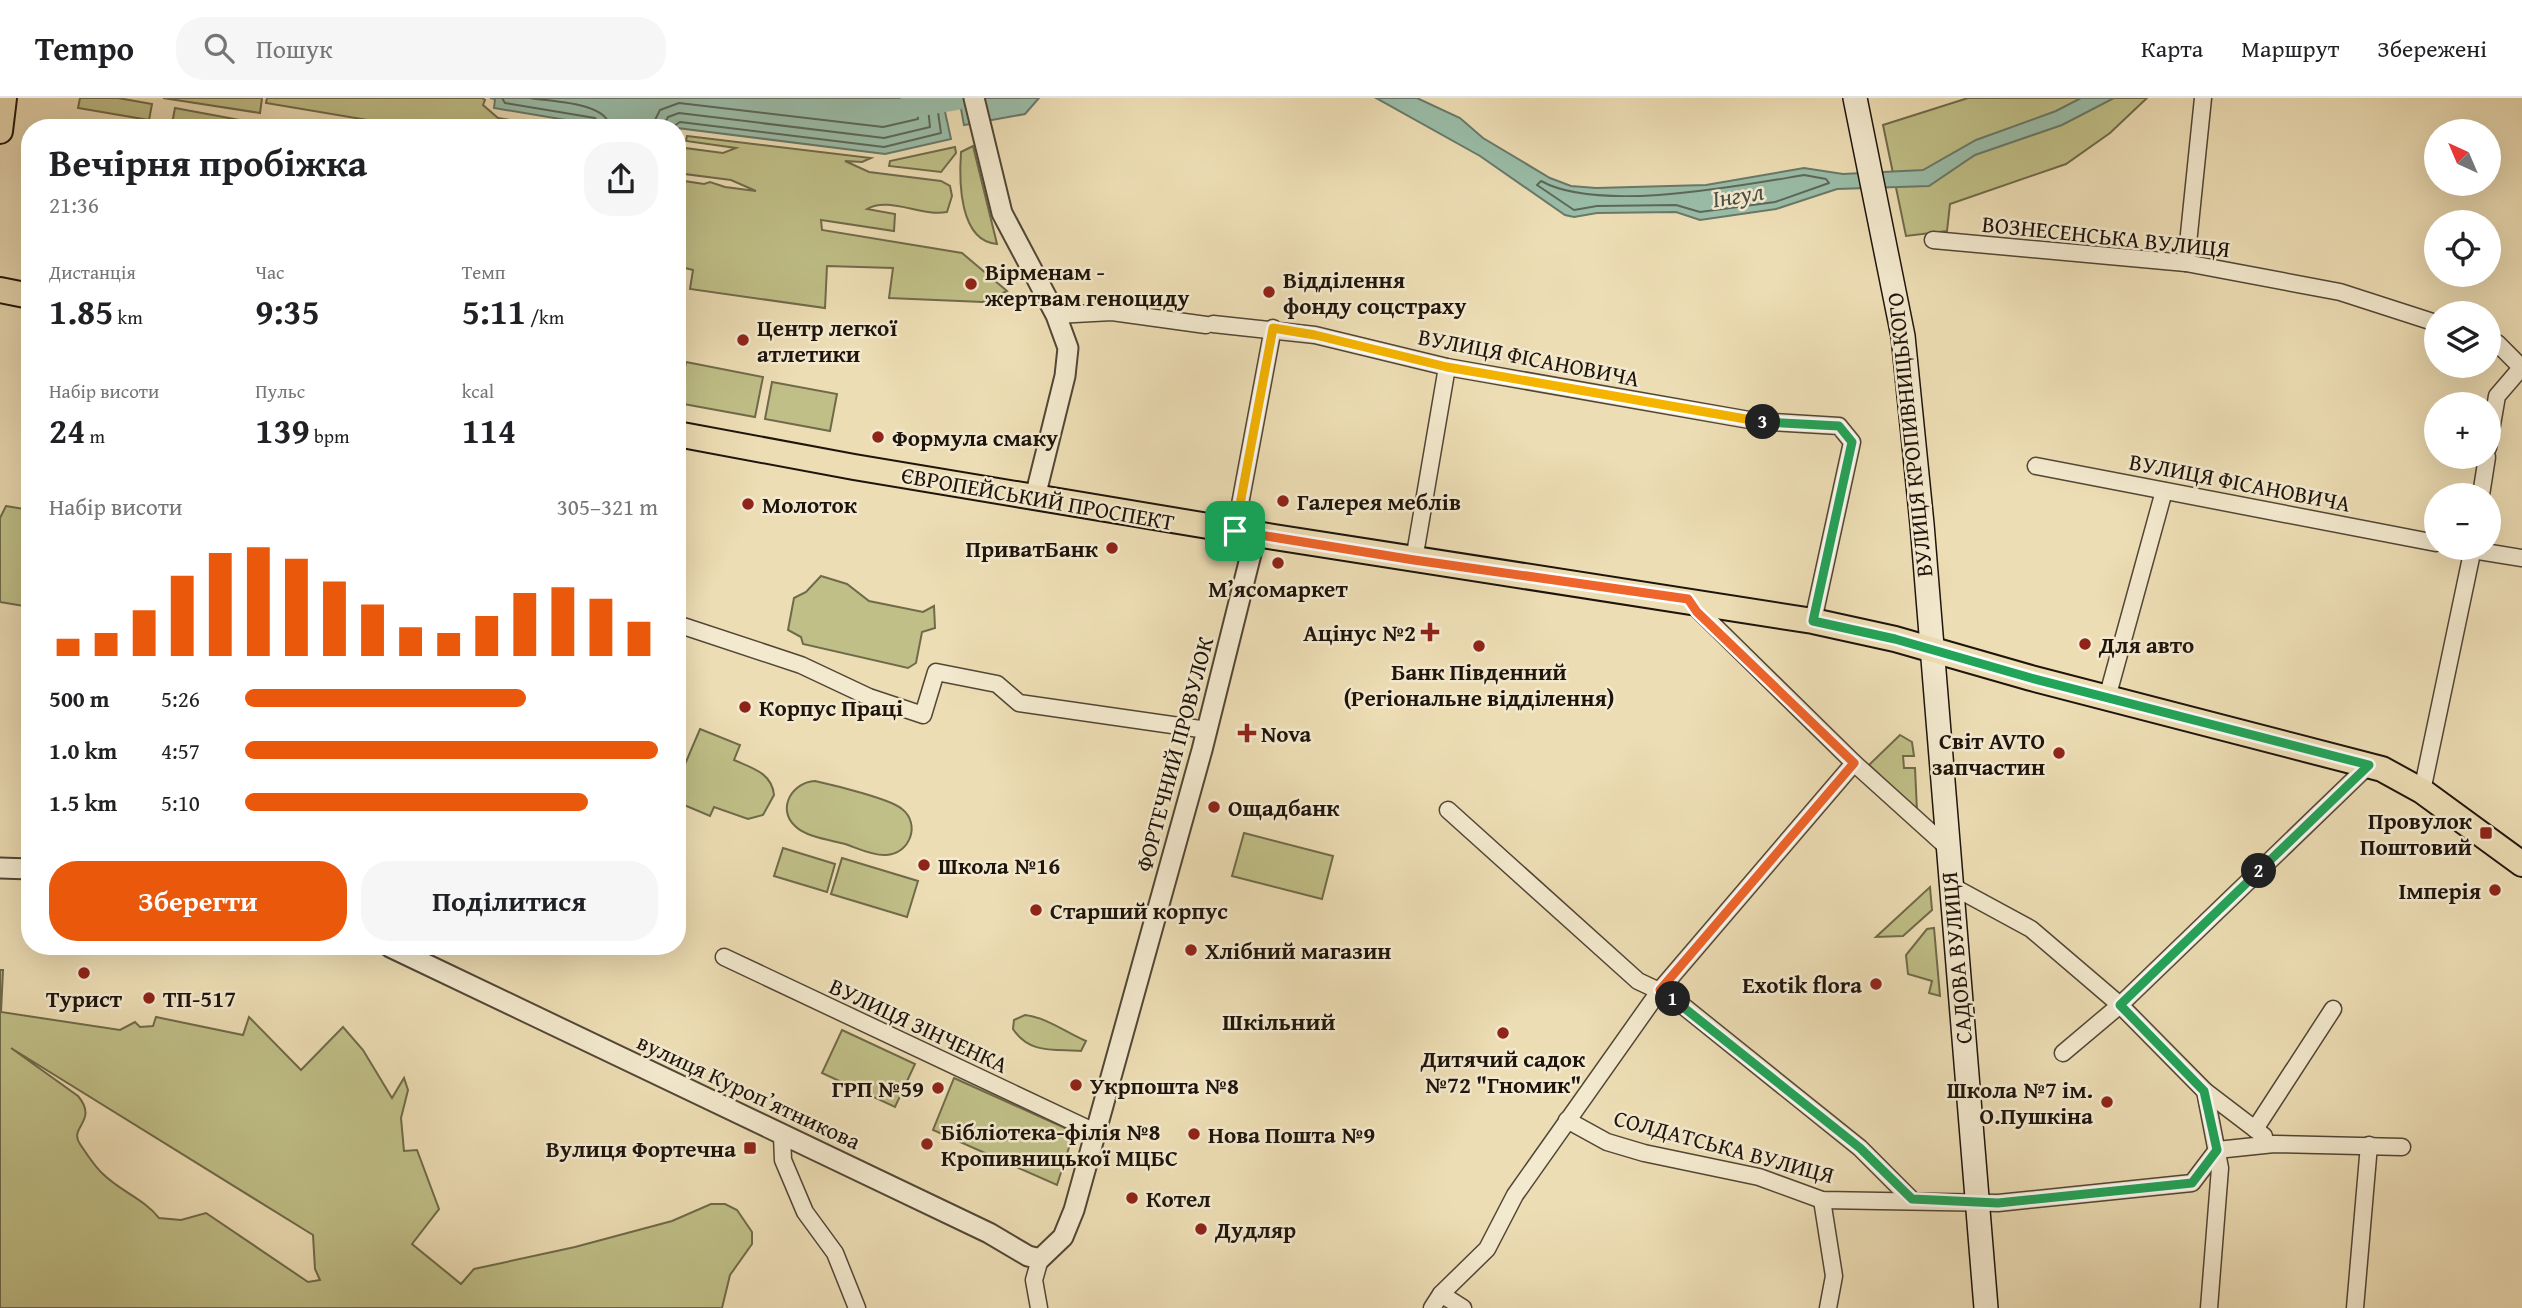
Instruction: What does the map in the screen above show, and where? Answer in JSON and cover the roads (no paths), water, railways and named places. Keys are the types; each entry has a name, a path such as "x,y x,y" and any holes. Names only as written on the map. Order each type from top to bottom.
{"main road":[{"path":"0,131 4,98"},
{"name":"ВУЛИЦЯ КРОПИВНИЦЬКОГО","path":"1855,98 1903,335 1930,649"},
{"path":"0,290 21,294"},
{"name":"ЄВРОПЕЙСЬКИЙ ПРОСПЕКТ","path":"686,436 1414,560 1688,599 1813,621 1930,649 2107,698 2369,765 2404,779 2423,791 2522,864"},
{"name":"САДОВА ВУЛИЦЯ","path":"1930,649 1986,1308"}],"street":[{"path":"974,98 1002,213 1056,315 1069,356 1035,497"},
{"path":"2186,263 2203,98"},
{"name":"ВОЗНЕСЕНСЬКА ВУЛИЦЯ","path":"1933,240 2186,263 2340,292 2424,319"},
{"name":"ВУЛИЦЯ ФІСАНОВИЧА","path":"1056,315 1112,312 1210,325 1273,328 1315,335 1447,367 1755,421 1839,426 1852,442 1813,621"},
{"name":"ФОРТЕЧНИЙ ПРОВУЛОК","path":"1040,1259 1063,1237 1207,730 1245,532 1273,328"},
{"path":"2500,392 2521,368 2501,347"},
{"path":"1414,560 1447,367"},
{"name":"ВУЛИЦЯ ФІСАНОВИЧА","path":"2036,466 2424,541"},
{"path":"2107,698 2164,491"},
{"path":"2501,554 2522,558"},
{"path":"2423,791 2466,560"},
{"path":"1688,599 1697,612 1854,763 1947,847"},
{"path":"686,627 801,665 869,697 923,715 936,673 997,684 1019,703 1207,730"},
{"path":"1463,1308 1436,1301 1487,1249 1515,1195 1660,990 1854,763"},
{"path":"2063,1053 2120,1005 2369,765"},
{"path":"1448,810 1639,981 1660,990 1860,1148 1912,1199"},
{"path":"0,868 21,869"},
{"path":"1950,885 2031,929 2120,1005 2204,1091 2274,1144"},
{"name":"вулиця Куропʼятникова","path":"407,955 989,1233 1028,1256 1040,1259"},
{"name":"ВУЛИЦЯ ЗІНЧЕНКА","path":"724,957 1095,1132"},
{"path":"2255,1129 2333,1009"},
{"path":"2204,1091 2217,1150 2220,1194 2209,1308"},
{"name":"СОЛДАТСЬКА ВУЛИЦЯ","path":"1567,1120 1620,1146 1759,1177 1822,1200 1912,1199 1998,1203 2192,1183"},
{"path":"782,1136 783,1160 805,1212 835,1253 858,1308"},
{"path":"2220,1194 2192,1183 2217,1150 2274,1144 2402,1147"},
{"path":"2355,1308 2369,1145"},
{"path":"1822,1200 1834,1276 1828,1308"},
{"path":"1039,1308 1034,1280 1040,1259"}],"water":[{"path":"490,98 942,98 951,139 885,154 686,129 686,119 560,119 494,108 495,99"},
{"path":"959,98 1039,98 1025,114 964,125"},
{"path":"1376,98 1417,98 1460,118 1483,138 1550,178 1571,186 1596,188 1706,185 1804,168 1843,174 1923,170 1976,140 2056,111 2081,98 2114,98 2062,125 1975,155 1929,186 1837,189 1776,209 1700,220 1676,212 1597,213 1574,217 1565,215 1480,156"}],"waterway":[{"name":"Інгул","path":"910,106 957,98"}],"place":[{"name":"Вірменам - жертвам геноциду","path":"971,284"},
{"name":"Відділення фонду соцстраху","path":"1269,292"},
{"name":"Центр легкої атлетики","path":"743,340"},
{"name":"Формула смаку","path":"878,437"},
{"name":"Галерея меблів","path":"1283,501"},
{"name":"Молоток","path":"748,504"},
{"name":"ПриватБанк","path":"1112,548"},
{"name":"Мʼясомаркет","path":"1278,563"},
{"name":"Ацінус №2","path":"1430,632"},
{"name":"Для авто","path":"2085,644"},
{"name":"Банк Південний (Регіональне відділення)","path":"1479,646"},
{"name":"Корпус Праці","path":"745,707"},
{"name":"Nova","path":"1247,733"},
{"name":"Світ AVTO запчастин","path":"2059,753"},
{"name":"Ощадбанк","path":"1214,807"},
{"name":"Провулок Поштовий","path":"2486,833"},
{"name":"Школа №16","path":"924,865"},
{"name":"Імперія","path":"2495,890"},
{"name":"Старший корпус","path":"1036,910"},
{"name":"Хлібний магазин","path":"1191,950"},
{"name":"Турист","path":"84,973"},
{"name":"Exotik flora","path":"1876,984"},
{"name":"ТП-517","path":"149,998"},
{"name":"Дитячий садок №72 \"Гномик\"","path":"1503,1033"},
{"name":"Укрпошта №8","path":"1076,1085"},
{"name":"ГРП №59","path":"938,1088"},
{"name":"Школа №7 ім. О.Пушкіна","path":"2107,1102"},
{"name":"Нова Пошта №9","path":"1194,1134"},
{"name":"Бібліотека-філія №8 Кропивницької МЦБС","path":"927,1144"},
{"name":"Вулиця Фортечна","path":"750,1148"},
{"name":"Котел","path":"1132,1198"},
{"name":"Дудляр","path":"1201,1229"}],"district":[{"name":"Шкільний","path":"1279,1021"}]}
